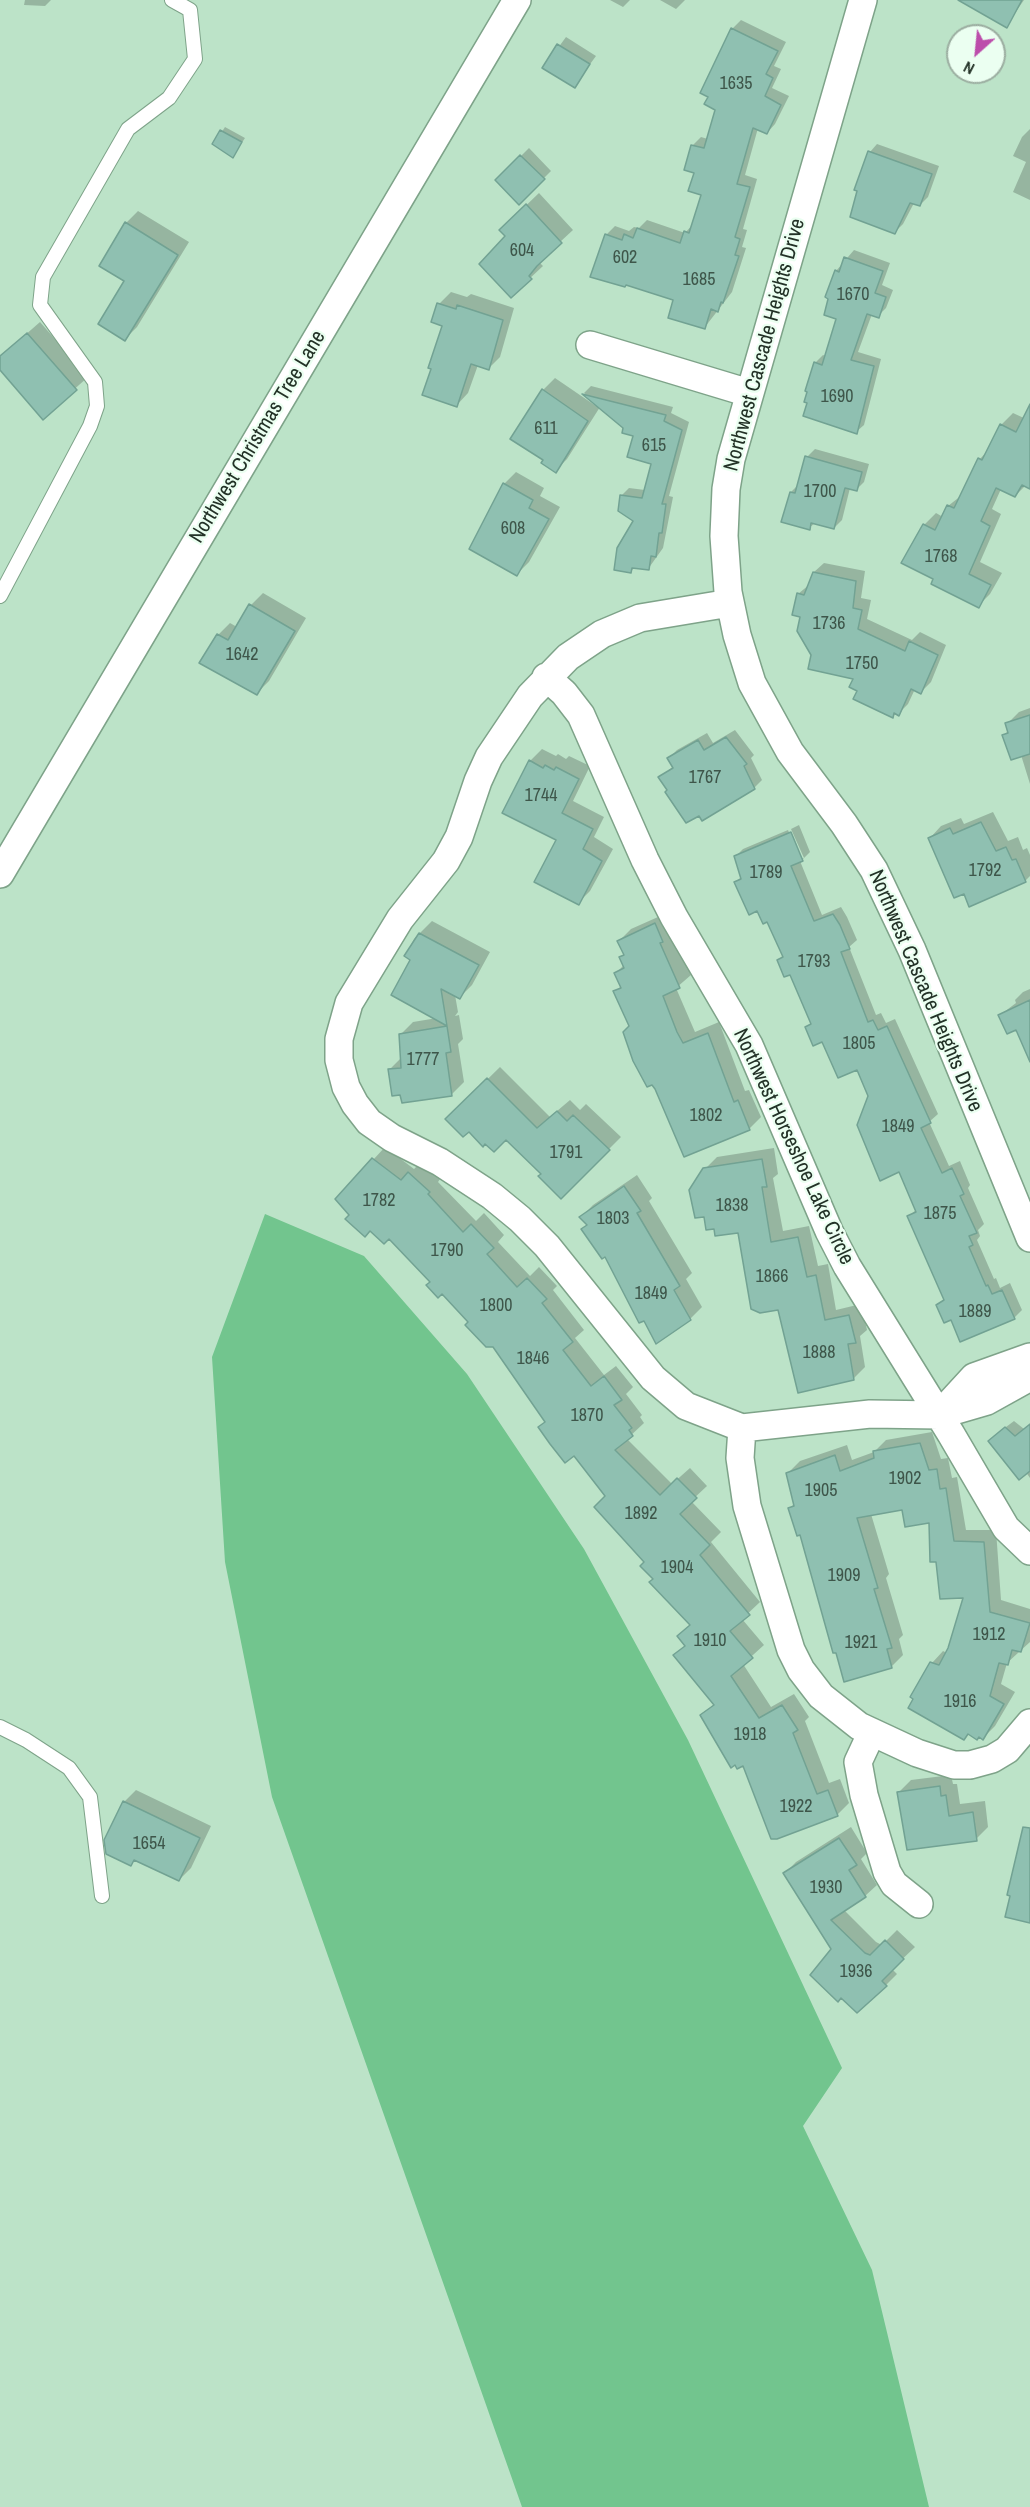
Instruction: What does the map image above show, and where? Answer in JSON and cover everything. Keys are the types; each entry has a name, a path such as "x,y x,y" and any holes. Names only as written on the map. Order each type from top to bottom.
{"street":[{"name":"Northwest Christmas Tree Lane","path":"0,874 517,0"},
{"name":"Northwest Cascade Heights Drive","path":"863,0 731,459 726,489 724,536 730,603 736,635 752,683 768,715 790,753 844,824 874,870 907,940 1030,1238"},
{"path":"590,345 749,393"},
{"path":"730,603 640,618 611,630 568,657 530,696 489,756 459,837 446,861 400,919 350,1003 339,1039 339,1060 346,1087 355,1104 369,1122 392,1138 440,1162 492,1196 520,1219 554,1254 653,1378 686,1406 742,1428 870,1414 939,1415 987,1401 1030,1377"},
{"name":"Northwest Horseshoe Lake Circle","path":"546,677 564,693 580,715 650,870 674,917 749,1045 846,1266 1006,1528 1030,1551"},
{"path":"939,1415 974,1377 1030,1357"},
{"path":"742,1428 740,1458 747,1506 791,1650 801,1670 821,1696 840,1713 872,1732 937,1762 970,1765 992,1759 1007,1750 1030,1723"},
{"path":"872,1732 861,1751 858,1762 864,1796 887,1872 894,1884 919,1904"}],"lane":[{"path":"0,596 90,426 96,406 95,382 40,305 43,277 128,129 169,98 195,59 189,5 172,0"},
{"path":"0,1727 26,1740 69,1768 90,1797 102,1896"}],"shaded area":[{"path":"265,1214 364,1256 467,1374 584,1549 688,1740 842,2068 803,2126 872,2270 929,2507 522,2507 272,1797 225,1562 212,1357"}],"building":[{"path":"958,0 1022,0 1007,28 1006,24 1000,24"},
{"path":"731,28 778,51 766,74 773,78 765,96 781,105 767,134 753,128 737,184 750,187 735,237 740,239 735,255 739,256 723,303 721,302 718,312 711,309 705,329 668,318 673,300 626,285 625,287 590,277 605,234 622,240 624,234 633,238 637,228 680,243 684,231 689,233 701,195 688,191 694,173 684,170 691,145 704,148 715,110 704,104 708,97 700,93"},
{"path":"557,44 590,64 575,88 542,68"},
{"path":"220,130 242,142 233,158 212,144"},
{"path":"868,151 932,174 920,206 910,203 895,234 850,217 857,191 854,190"},
{"path":"520,155 545,179 519,205 495,180"},
{"path":"526,204 562,243 537,266 529,276 532,279 511,298 479,264 505,236 499,230"},
{"path":"125,222 178,255 125,341 98,324 124,281 99,266"},
{"path":"844,257 883,271 875,293 886,297 879,318 867,314 851,360 874,366 857,434 803,416 807,403 804,402 807,392 805,391 814,362 822,365 836,319 824,315 828,299 825,297 835,270 839,272"},
{"path":"437,303 456,309 457,305 503,320 489,370 471,364 457,407 422,395 442,326 431,322"},
{"path":"27,333 77,390 43,420 0,370 0,356"},
{"path":"542,389 588,421 556,473 541,463 543,460 510,439"},
{"path":"582,394 666,415 664,421 682,430 662,504 666,504 662,533 659,533 656,557 651,556 649,570 632,568 631,573 614,570 617,548 633,521 618,511 620,495 642,498 651,464 627,457 633,436 622,433 623,428"},
{"path":"1030,404 1030,489 1022,485 1015,497 996,488 981,521 990,526 969,574 991,585 979,608 931,584 933,579 901,563 923,524 935,530 947,505 954,508 978,458 982,460 1000,424 1016,432"},
{"path":"805,456 862,472 857,491 845,488 834,529 811,523 810,530 781,522 790,492 795,493"},
{"path":"503,483 533,500 529,508 549,519 517,576 469,549"},
{"path":"813,572 856,581 853,608 862,610 858,629 905,651 909,641 938,655 921,694 911,689 899,716 894,713 893,718 853,699 857,691 849,687 853,679 808,669 811,655 797,631 800,617 792,615 797,593 804,595"},
{"path":"249,604 295,631 257,695 199,663 217,634 228,640"},
{"path":"1030,715 1030,754 1011,760 1002,735 1008,733 1005,723"},
{"path":"726,737 747,764 744,766 755,789 702,821 699,816 686,823 665,792 667,790 658,777 673,768 667,758 698,740 704,750"},
{"path":"529,760 543,768 545,765 554,770 556,767 579,779 562,813 593,829 583,849 602,861 579,905 534,882 556,840 502,813"},
{"path":"981,822 996,851 1006,847 1012,860 1016,859 1026,882 969,907 964,894 954,898 928,838 950,828 953,834"},
{"path":"791,832 803,861 791,866 814,921 833,914 840,925 850,949 841,952 868,1022 873,1020 878,1030 887,1026 931,1123 921,1128 942,1173 952,1168 964,1194 960,1196 977,1233 969,1236 973,1245 969,1247 986,1286 988,1285 992,1294 1002,1290 1015,1319 960,1342 951,1320 944,1323 936,1305 944,1300 907,1216 916,1212 899,1172 880,1181 857,1125 868,1096 857,1070 838,1078 822,1042 813,1046 805,1027 811,1024 790,975 784,977 777,960 783,957 767,922 763,924 757,911 749,915 734,882 741,879 734,856"},
{"path":"655,923 663,942 660,943 680,988 663,996 677,1032 683,1043 708,1033 734,1102 738,1100 750,1130 684,1157 655,1089 652,1085 647,1087 633,1061 623,1032 629,1026 613,991 621,988 614,973 624,968 619,957 624,955 617,941"},
{"path":"419,933 479,965 460,999 441,989 447,1026 391,995 410,960 404,956"},
{"path":"1030,1000 1030,1062 1016,1030 1007,1034 998,1015"},
{"path":"447,1026 451,1052 446,1053 452,1096 402,1103 400,1095 392,1096 388,1069 401,1068 399,1034"},
{"path":"487,1078 537,1128 557,1111 567,1121 573,1115 610,1150 561,1199 538,1176 541,1174 506,1140 494,1152 485,1144 483,1147 469,1132 463,1137 445,1119"},
{"path":"372,1158 401,1180 408,1172 430,1192 428,1194 463,1232 471,1224 494,1248 487,1254 517,1287 527,1278 547,1299 542,1303 573,1342 563,1350 591,1386 604,1376 622,1400 614,1405 632,1428 629,1430 633,1436 615,1450 660,1495 677,1478 697,1498 680,1514 710,1545 700,1555 750,1615 730,1631 753,1658 731,1676 759,1718 782,1705 798,1730 793,1733 817,1794 828,1790 838,1816 777,1839 771,1839 743,1766 737,1769 735,1765 731,1768 700,1715 714,1705 673,1655 685,1646 677,1636 690,1625 649,1582 653,1579 640,1566 644,1562 594,1507 605,1496 574,1456 565,1463 550,1444 538,1427 545,1422 493,1347 486,1347 465,1325 468,1322 442,1294 438,1298 426,1285 430,1282 389,1239 384,1244 370,1231 365,1237 345,1219 349,1215 335,1199"},
{"path":"762,1159 767,1187 762,1187 771,1242 798,1237 807,1277 816,1275 825,1320 849,1315 856,1343 848,1344 854,1380 798,1393 778,1310 760,1313 751,1309 738,1233 715,1236 714,1229 706,1230 704,1217 695,1218 689,1190 703,1168"},
{"path":"624,1186 641,1211 637,1213 680,1286 674,1290 691,1320 656,1344 644,1321 639,1323 605,1257 602,1259 581,1229 587,1225 579,1217"},
{"path":"1030,1424 1030,1471 1019,1480 988,1441 1005,1427 1015,1436"},
{"path":"920,1443 929,1470 937,1469 940,1489 946,1488 954,1541 984,1542 990,1612 1030,1623 1021,1652 1012,1650 1008,1665 999,1663 990,1696 1004,1704 983,1740 979,1737 977,1740 968,1734 964,1740 908,1708 913,1699 910,1697 930,1662 939,1665 948,1648 963,1598 940,1599 936,1562 930,1562 929,1523 905,1527 902,1510 857,1518 878,1588 874,1589 892,1648 887,1649 892,1668 844,1682 836,1653 833,1653 800,1535 797,1536 788,1508 794,1506 786,1473 835,1455 840,1471 874,1458 873,1451"},
{"path":"940,1786 941,1796 946,1795 949,1816 973,1812 977,1841 907,1850 897,1792"},
{"path":"123,1801 200,1838 179,1881 134,1860 131,1866 106,1854 104,1840"},
{"path":"1023,1827 1030,1828 1030,1923 1005,1917 1010,1896 1007,1895"},
{"path":"839,1838 857,1865 849,1870 866,1897 831,1920 865,1953 870,1955 885,1940 904,1959 882,1981 887,1986 857,2013 841,1998 838,2002 810,1975 831,1949 783,1873"}]}
